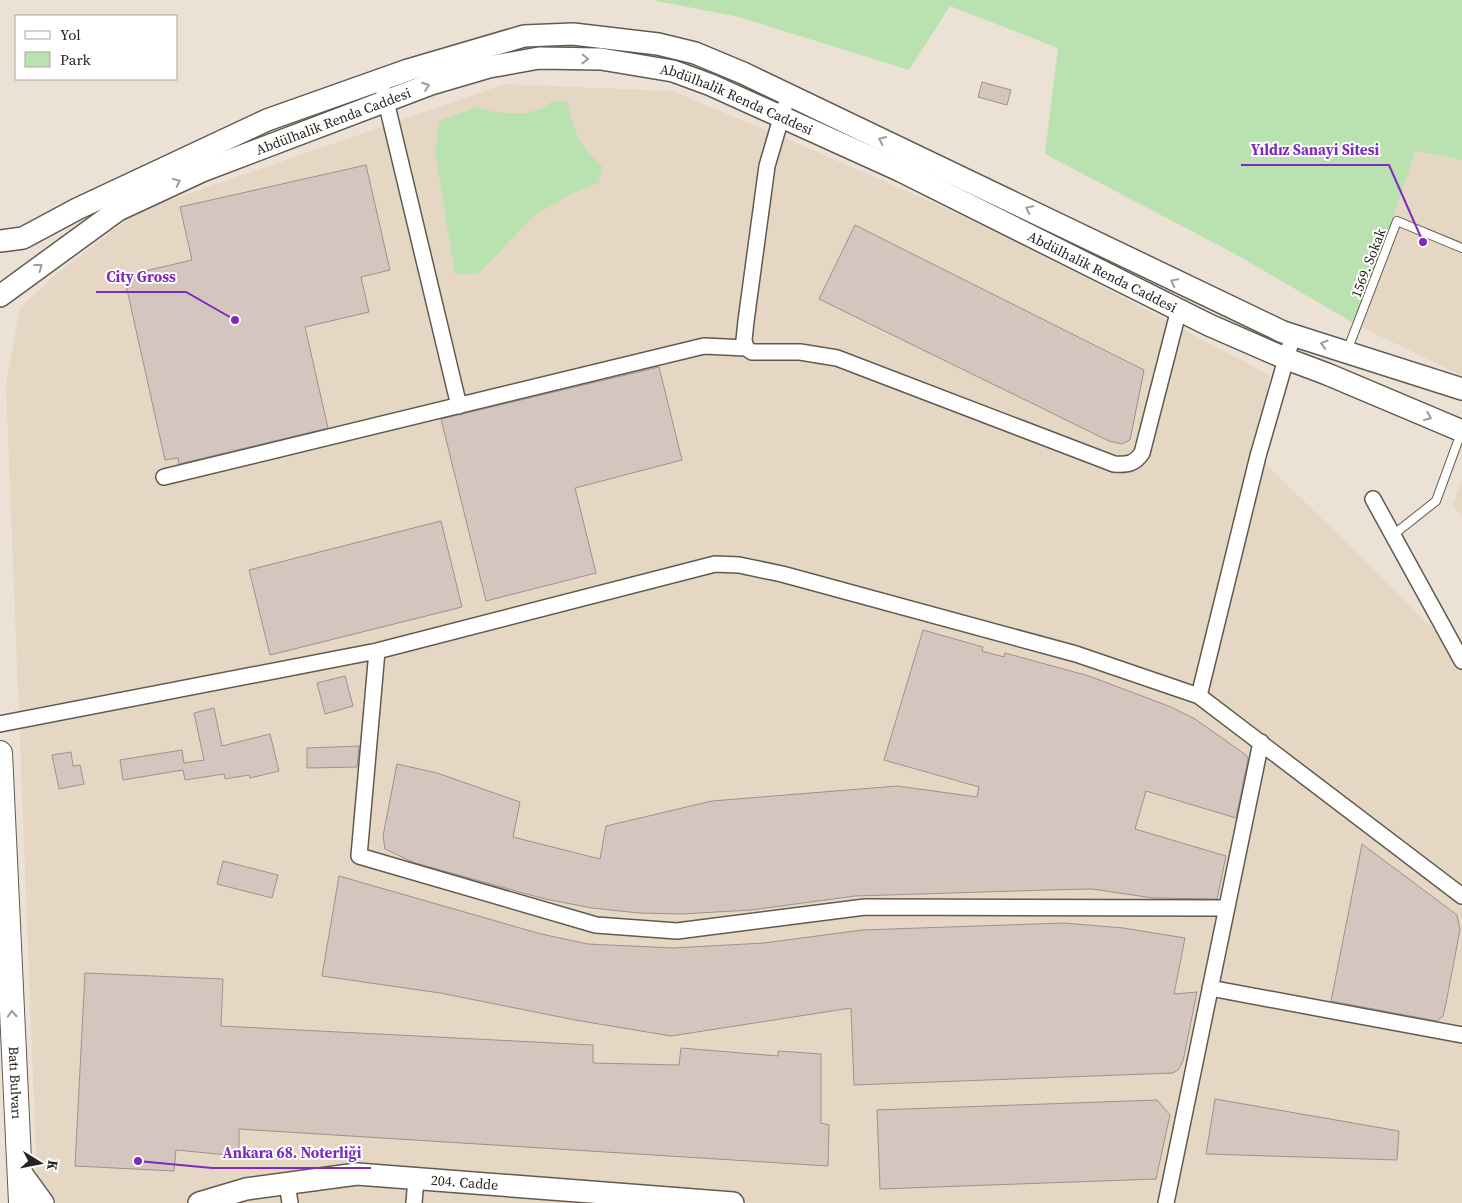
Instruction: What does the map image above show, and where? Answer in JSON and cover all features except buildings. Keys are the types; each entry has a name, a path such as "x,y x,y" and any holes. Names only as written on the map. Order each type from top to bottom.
{"main road":[{"name":"Abdülhalik Renda Caddesi","path":"0,241 23,238 77,209 267,120 381,79 524,36 573,34 658,44 695,53 1006,198 1181,285 1293,335 1462,389"},
{"name":"Abdülhalik Renda Caddesi","path":"0,296 118,210 202,171 431,84 490,67 539,58 601,59 674,71 711,85 901,171 1179,309 1287,359 1462,431"},
{"path":"1394,402 1392,385 1398,374 1404,369"},
{"name":"Batı Bulvarı","path":"0,754 20,1203"},
{"path":"19,1170 43,1203"},
{"name":"204. Cadde","path":"199,1203 246,1189 288,1193 357,1174 733,1203"}],"street":[{"path":"381,79 459,406"},
{"path":"746,348 744,340 746,321 767,166 788,95"},
{"path":"164,477 704,346 746,348 752,352 800,352 838,358 1114,464 1127,465 1135,462 1142,453 1179,309"},
{"path":"1199,696 1258,456 1293,335"},
{"path":"1373,500 1462,661"},
{"path":"0,724 377,650 715,564 739,564 1076,654 1199,696 1462,896"},
{"path":"377,650 360,856 596,925 677,931 865,907 1227,908"},
{"path":"1166,1203 1261,742"},
{"path":"1210,988 1462,1035"},
{"path":"414,1203 416,1178"}],"lane":[{"name":"1569. Sokak","path":"1347,351 1397,221 1462,248"},
{"path":"1393,535 1436,501 1462,431"}],"shaded area":[{"path":"505,84 672,91 1002,233 1269,375 1258,456 1462,657 1462,1203 38,1203 6,384 20,308 54,276 136,212"},
{"path":"1416,151 1462,160 1462,376 1355,324"},
{"path":"1462,479 1462,517 1453,505"}],"green space":[{"path":"652,0 1462,0 1462,160 1416,151 1355,324 1237,255 1045,154 1058,48 950,6 909,70 739,17"},
{"path":"567,101 578,137 587,151 602,166 599,183 573,193 535,215 478,274 455,274 435,152 439,121 476,107 494,112 523,114 543,108 551,102"}],"place":[{"name":"Yıldız Sanayi Sitesi","path":"1423,242"},
{"name":"City Gross","path":"235,320"},
{"name":"Ankara 68. Noterliği","path":"138,1161"}]}
